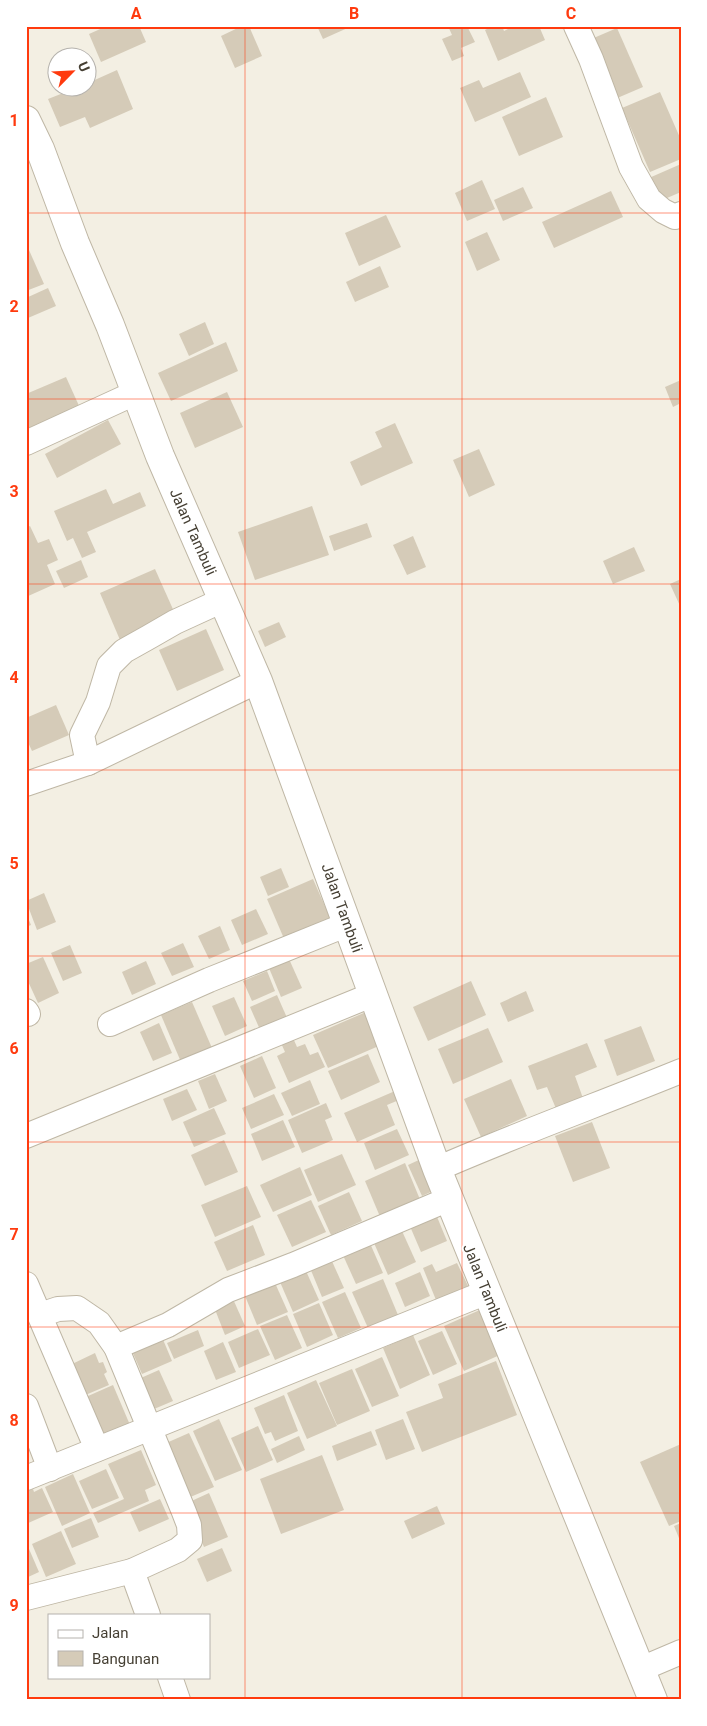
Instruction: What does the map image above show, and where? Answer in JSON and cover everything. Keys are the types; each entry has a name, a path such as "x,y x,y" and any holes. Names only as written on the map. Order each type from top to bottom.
{"street":[{"path":"576,26 591,59 631,168 649,199 679,221"},
{"name":"Jalan Tambuli","path":"26,120 40,149 75,243 110,325 134,393 258,681 437,1169 642,1669 652,1700"},
{"path":"26,443 134,393"},
{"path":"88,763 82,735 98,702 110,666 124,651 174,622 223,600"},
{"path":"26,784 88,763 258,681"},
{"path":"110,1024 209,980 348,924"},
{"path":"26,1136 374,994"},
{"path":"437,1169 504,1140 606,1102 681,1071"},
{"path":"116,1347 168,1325 228,1290 293,1265 449,1198"},
{"path":"26,1284 97,1449"},
{"path":"26,1478 487,1292"},
{"path":"26,1598 132,1571 178,1550 190,1540 189,1524 116,1347 99,1323 77,1308 68,1307 40,1315"},
{"path":"26,1406 50,1468"},
{"path":"132,1571 148,1614"},
{"path":"642,1669 681,1652"},
{"path":"170,1678 178,1700"}],"building":[{"path":"107,26 139,26 146,42 101,62 98,48 95,48 89,34"},
{"path":"242,26 249,26 262,56 235,68 221,36"},
{"path":"317,26 352,26 323,39"},
{"path":"448,26 472,26 468,28 475,42 461,48 464,56 452,61 442,39 452,35"},
{"path":"493,26 502,26 504,31 514,26 539,26 545,40 498,61 485,30"},
{"path":"617,28 643,87 615,99 589,40"},
{"path":"117,70 133,109 90,128 85,117 60,127 48,99 98,98 98,79"},
{"path":"520,72 531,97 475,122 460,88 479,80 483,88"},
{"path":"660,92 681,140 681,159 650,172 622,108"},
{"path":"546,97 563,137 519,156 502,117"},
{"path":"681,164 681,192 660,201 649,178"},
{"path":"482,180 495,209 467,221 455,193"},
{"path":"523,187 533,208 503,221 494,200"},
{"path":"611,191 623,217 554,248 542,222"},
{"path":"386,215 401,247 359,266 345,233"},
{"path":"487,232 500,260 477,271 465,242"},
{"path":"29,250 44,284 26,291 26,251"},
{"path":"380,266 389,287 355,302 346,282"},
{"path":"48,288 56,306 28,318 26,298"},
{"path":"205,322 214,344 189,356 179,334"},
{"path":"226,342 238,371 171,401 158,373"},
{"path":"66,377 80,408 26,431 26,394"},
{"path":"681,380 681,403 673,407 665,387"},
{"path":"227,392 243,427 195,448 180,413"},
{"path":"108,420 121,444 57,478 45,454"},
{"path":"395,423 413,463 361,486 350,462 382,447 375,432"},
{"path":"479,449 495,485 469,497 453,460"},
{"path":"106,489 113,504 140,492 146,506 87,532 96,552 82,558 73,538 67,541 54,511"},
{"path":"312,506 329,555 255,580 238,532"},
{"path":"367,523 372,537 334,551 329,536"},
{"path":"30,526 38,543 49,539 58,560 47,565 55,584 26,597 26,528"},
{"path":"413,536 426,567 407,575 393,545"},
{"path":"634,547 645,571 613,584 603,561"},
{"path":"81,560 88,577 64,588 56,571"},
{"path":"155,569 176,616 120,640 100,593"},
{"path":"681,579 681,608 670,584"},
{"path":"279,622 286,637 265,647 258,631"},
{"path":"206,629 224,670 177,691 159,650"},
{"path":"56,705 69,735 32,751 26,738 26,718"},
{"path":"281,868 289,887 268,896 260,877"},
{"path":"313,879 331,920 285,941 267,899"},
{"path":"44,893 56,922 37,930 26,901"},
{"path":"256,909 268,934 242,945 231,920"},
{"path":"26,913 31,925 26,927"},
{"path":"220,926 230,950 209,959 198,936"},
{"path":"183,943 194,967 172,976 161,953"},
{"path":"70,945 82,973 63,981 51,953"},
{"path":"43,957 59,993 38,1003 26,977 26,964"},
{"path":"289,959 302,988 281,997 269,968"},
{"path":"146,961 156,984 132,995 122,972"},
{"path":"267,971 275,991 252,1001 243,981"},
{"path":"471,981 486,1015 428,1041 413,1007"},
{"path":"526,991 534,1011 508,1022 500,1003"},
{"path":"277,995 288,1020 261,1032 250,1007"},
{"path":"234,997 247,1026 225,1036 212,1006"},
{"path":"192,1002 212,1048 181,1062 161,1015"},
{"path":"366,1012 381,1045 328,1068 313,1035"},
{"path":"159,1023 172,1053 153,1061 140,1032"},
{"path":"641,1026 655,1061 617,1076 604,1040"},
{"path":"488,1028 503,1062 453,1084 438,1049"},
{"path":"293,1038 297,1047 305,1044 310,1055 318,1052 325,1067 289,1083 277,1056 285,1052 281,1043"},
{"path":"587,1043 597,1067 575,1076 584,1101 557,1111 547,1087 537,1090 528,1066"},
{"path":"368,1054 380,1082 341,1100 328,1071"},
{"path":"262,1056 276,1088 254,1098 240,1066"},
{"path":"215,1074 227,1101 209,1109 198,1081"},
{"path":"511,1079 527,1116 481,1137 464,1099"},
{"path":"310,1080 320,1104 292,1116 281,1093"},
{"path":"187,1089 197,1110 172,1121 163,1099"},
{"path":"395,1091 399,1100 387,1105 395,1125 357,1142 344,1113"},
{"path":"274,1094 284,1115 251,1129 242,1108"},
{"path":"326,1103 332,1117 325,1120 333,1140 302,1153 288,1120"},
{"path":"214,1108 226,1134 194,1147 183,1122"},
{"path":"283,1120 295,1147 262,1161 251,1134"},
{"path":"592,1122 610,1168 573,1182 555,1136"},
{"path":"397,1129 409,1155 375,1170 364,1143"},
{"path":"224,1140 238,1172 205,1186 191,1155"},
{"path":"342,1154 356,1185 318,1202 304,1170"},
{"path":"421,1159 435,1190 422,1196 408,1165"},
{"path":"405,1163 421,1202 381,1219 365,1181"},
{"path":"300,1167 312,1195 273,1212 260,1185"},
{"path":"247,1186 261,1217 215,1237 201,1205"},
{"path":"349,1192 362,1221 331,1235 318,1206"},
{"path":"311,1200 326,1232 292,1247 277,1215"},
{"path":"435,1212 447,1241 421,1252 409,1224"},
{"path":"253,1225 265,1255 227,1271 214,1242"},
{"path":"402,1231 416,1262 388,1275 374,1243"},
{"path":"369,1241 383,1273 356,1284 342,1253"},
{"path":"331,1259 344,1288 322,1297 310,1268"},
{"path":"457,1263 468,1286 436,1300 423,1268 432,1264 436,1272"},
{"path":"306,1271 319,1300 293,1312 280,1282"},
{"path":"420,1272 430,1296 405,1307 395,1283"},
{"path":"383,1279 398,1315 368,1328 352,1292"},
{"path":"275,1283 288,1312 257,1325 245,1296"},
{"path":"345,1292 361,1328 338,1338 322,1302"},
{"path":"233,1299 245,1326 225,1335 214,1307"},
{"path":"319,1303 333,1335 307,1347 293,1314"},
{"path":"482,1309 502,1354 464,1371 444,1326"},
{"path":"287,1315 302,1348 275,1360 260,1326"},
{"path":"258,1329 270,1355 239,1368 228,1342"},
{"path":"159,1330 172,1361 142,1374 129,1344"},
{"path":"198,1330 204,1346 174,1359 167,1343"},
{"path":"442,1331 457,1364 433,1375 418,1341"},
{"path":"413,1335 430,1375 400,1389 383,1348"},
{"path":"223,1342 236,1372 216,1380 204,1351"},
{"path":"95,1353 99,1363 103,1362 107,1372 104,1374 109,1385 83,1396 70,1365"},
{"path":"382,1357 399,1396 372,1407 355,1369"},
{"path":"496,1361 517,1415 422,1452 406,1412 443,1398 438,1384"},
{"path":"352,1369 370,1411 337,1425 319,1383"},
{"path":"159,1370 173,1401 147,1412 134,1381"},
{"path":"316,1380 337,1426 307,1439 287,1393"},
{"path":"113,1385 130,1425 97,1440 79,1400"},
{"path":"284,1395 298,1431 275,1441 271,1432 265,1434 254,1408"},
{"path":"219,1419 242,1470 215,1481 193,1431"},
{"path":"403,1419 415,1449 386,1460 375,1430"},
{"path":"258,1426 273,1460 246,1472 231,1438"},
{"path":"371,1431 377,1445 337,1461 332,1446"},
{"path":"189,1433 214,1487 188,1498 164,1444"},
{"path":"299,1436 305,1450 277,1463 271,1449"},
{"path":"681,1444 681,1521 669,1526 640,1462"},
{"path":"141,1450 156,1485 145,1490 149,1501 98,1523 93,1513 124,1499 108,1464"},
{"path":"322,1455 344,1510 281,1534 260,1479"},
{"path":"106,1469 119,1498 92,1509 79,1481"},
{"path":"73,1474 90,1513 62,1526 45,1487"},
{"path":"42,1488 53,1512 26,1524 26,1491 33,1489 34,1492"},
{"path":"209,1493 228,1537 204,1547 185,1504"},
{"path":"160,1499 169,1519 139,1532 130,1512"},
{"path":"437,1506 445,1524 412,1539 404,1521"},
{"path":"91,1518 99,1537 72,1548 64,1529"},
{"path":"681,1523 681,1543 674,1526"},
{"path":"61,1531 76,1564 46,1577 32,1544"},
{"path":"26,1542 39,1572 26,1578"},
{"path":"222,1548 232,1571 207,1582 197,1559"}]}
